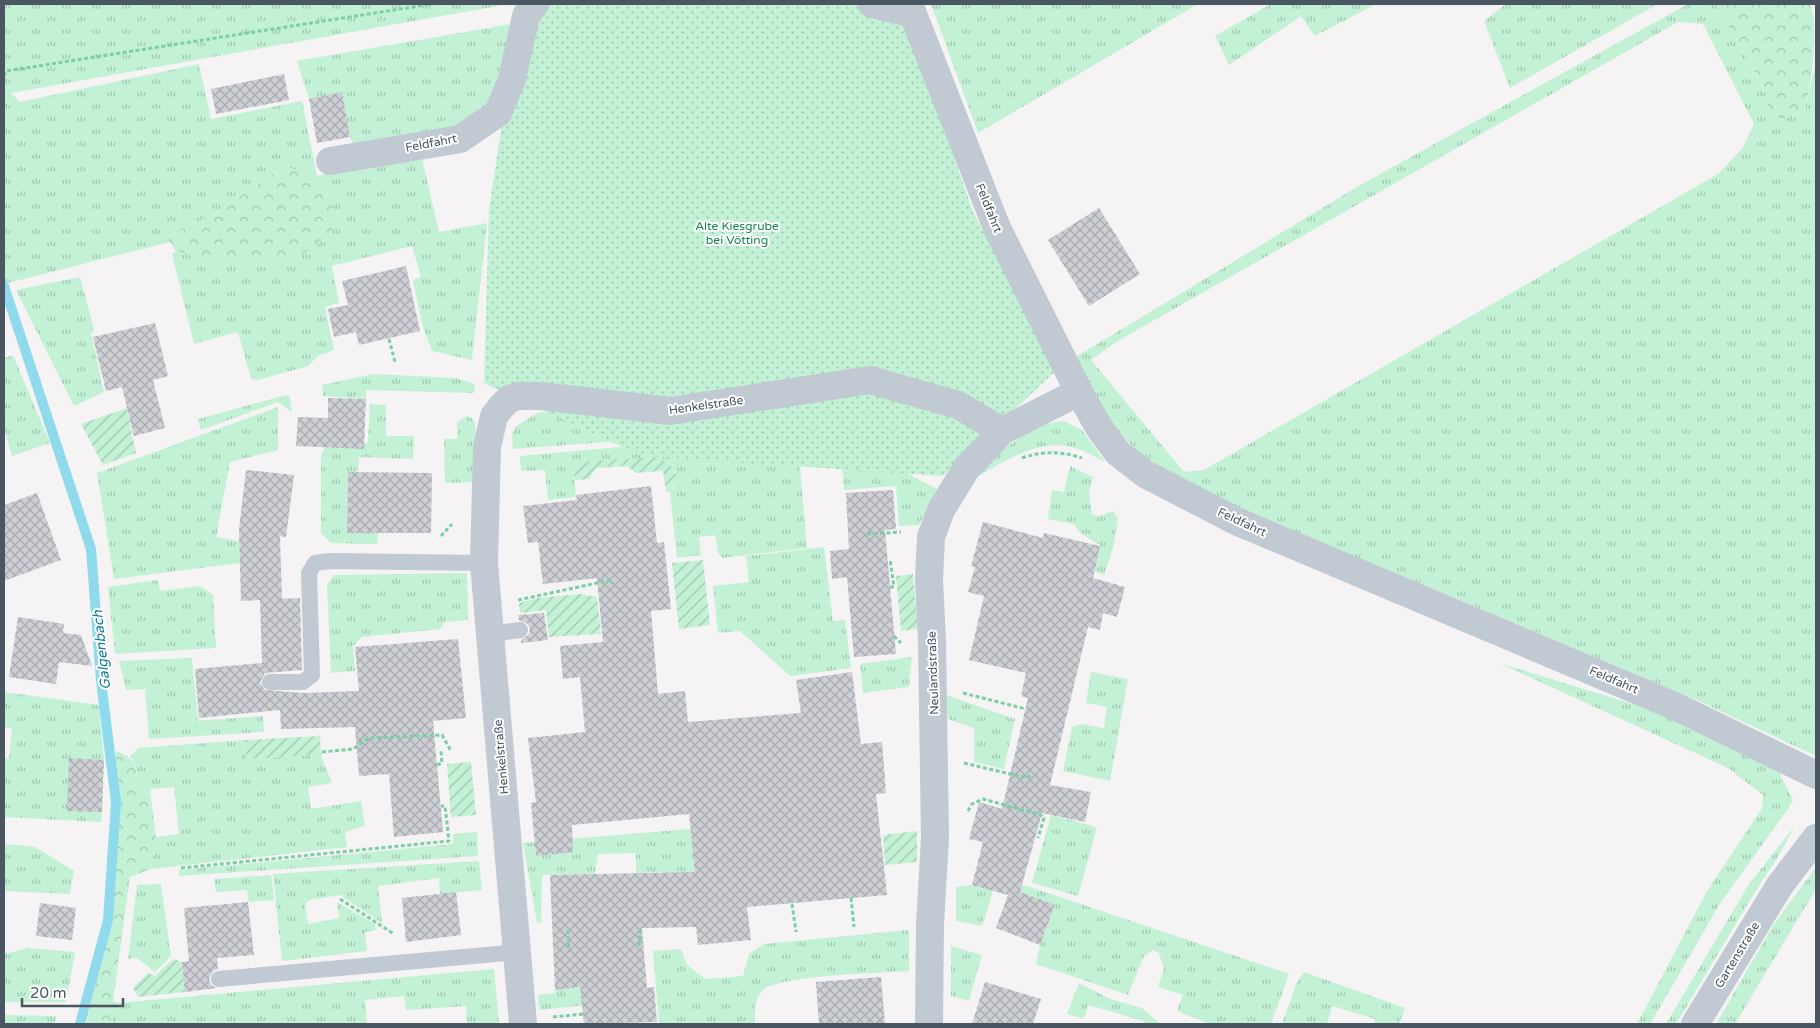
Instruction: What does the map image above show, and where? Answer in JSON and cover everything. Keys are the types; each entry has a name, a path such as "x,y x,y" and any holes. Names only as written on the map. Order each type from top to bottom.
{"street":[{"name":"Feldfahrt","path":"330,161 460,139 498,113 512,79 526,16 534,4"},
{"name":"Feldfahrt","path":"872,4 911,9 997,228 1079,392 1100,429 1118,452 1153,478 1236,521 1678,707 1816,775"},
{"name":"Henkelstraße","path":"523,1024 484,563 487,447 494,416 509,399 518,396 541,396 670,412 870,380 958,405 1002,431"},
{"name":"Neulandstraße","path":"929,1024 930,919 935,861 935,756 928,580 931,537 940,510 966,469 1002,431 1079,392"},
{"name":"Gartenstraße","path":"1695,1024 1780,885 1816,838"}],"lane":[{"path":"270,682 303,682 312,675 309,573 315,563 330,561 484,563"},
{"path":"491,634 520,630"},
{"path":"219,978 518,952"}],"path":[{"path":"4,76 6,71 432,4"},
{"path":"388,339 395,362"},
{"path":"1015,462 1045,452 1066,453 1084,459"},
{"path":"890,559 894,587 890,587"},
{"path":"522,599 611,580 612,584"},
{"path":"933,686 1026,709"},
{"path":"322,752 353,749 369,738 442,735 451,751"},
{"path":"437,765 442,763 441,751"},
{"path":"935,756 1027,778 1032,774"},
{"path":"966,816 972,804 983,799 1041,815 1044,818 1038,838"},
{"path":"182,868 449,841 445,806 441,806"},
{"path":"851,898 854,926"},
{"path":"340,899 394,934"},
{"path":"792,904 796,932"},
{"path":"638,946 640,928"},
{"path":"568,930 569,949"}],"green space":[{"path":"4,4 509,4 11,93 20,102 199,64 211,119 302,101 317,176 421,154 439,232 487,223 472,360 432,351 423,328 413,280 421,277 412,246 332,266 339,303 325,307 334,350 318,356 308,366 258,380 251,379 238,332 194,344 172,254 176,251 208,260 285,166 210,217 184,227 167,238 170,242 4,284"},
{"name":"Alte Kiesgrube bei Vötting","path":"515,4 901,4 973,212 1058,369 943,476 642,456 484,383 489,210 504,110"},
{"path":"931,4 1198,4 978,133"},
{"path":"1271,4 1376,4 1315,36 1301,16 1229,65 1215,36"},
{"path":"1506,4 1656,5 1510,88 1484,21"},
{"path":"1688,4 1716,4 1766,91 1768,111 1782,120 1805,109 1816,61 1816,756 1699,701 1429,587 1241,512 1170,476 1139,454 1107,418 1074,358 1362,184","holes":["1678,22 1703,24 1754,124 1742,149 1718,174 1204,470 1184,472 1091,360 1116,342"]},
{"path":"1716,4 1810,4 1813,13 1814,40 1812,71 1805,109 1782,120 1768,111 1766,91"},
{"path":"512,24 503,93 467,129 356,149 350,137 342,93 309,99 297,61"},
{"path":"285,166 316,177 335,205 332,231 298,258 253,261 208,260 176,251 167,238 184,227 210,217"},
{"path":"80,277 94,329 91,333 104,392 74,406 16,290"},
{"path":"13,355 50,443 12,456 4,428 4,358"},
{"path":"373,374 456,378 475,384 474,393 366,390 366,399 323,396 322,385"},
{"path":"286,395 290,397 292,412 278,402 201,430 198,419"},
{"path":"370,404 386,405 386,436 414,436 413,459 359,457 358,472 348,473 347,532 378,533 377,544 331,543 321,533 321,455 328,442 368,443"},
{"path":"278,407 278,450 230,462 216,537 248,543 248,562 114,579 97,473"},
{"path":"127,408 136,453 103,465 81,424"},
{"path":"549,412 796,428 513,449 512,436 515,427 537,413"},
{"path":"467,416 472,418 475,423 476,482 445,483 444,439 457,439 457,422"},
{"path":"1064,421 1082,430 1105,462 1071,447 1054,445 1020,454 976,477 1005,448 1026,433 1038,427"},
{"path":"797,431 807,548 722,558 718,553 715,535 699,537 701,555 677,558 670,492 675,486 676,472 664,460 573,467 576,497 548,500 545,470 521,471 520,456"},
{"path":"841,451 881,460 937,489 919,525 899,526 896,486 844,490"},
{"path":"656,457 670,465 678,479 670,492 666,492 663,471 636,473 627,466 596,468 589,479 575,480 573,467 579,462"},
{"path":"1070,466 1093,477 1089,492 1092,515 1099,516 1113,511 1118,518 1114,545 1104,575 1094,571 1100,545 1080,533 1074,524 1048,519 1052,490 1064,492"},
{"path":"824,547 833,621 845,620 851,668 790,676 740,631 718,633 713,586 749,582 746,556"},
{"path":"703,560 710,625 679,629 672,563"},
{"path":"467,573 468,620 445,622 440,629 362,637 353,646 355,671 331,673 327,585 334,575"},
{"path":"913,574 918,629 901,631 896,576"},
{"path":"158,580 160,591 200,586 213,595 216,648 115,654 108,587"},
{"path":"579,594 597,597 601,634 549,637 546,610 520,613 519,603 538,598"},
{"path":"912,657 909,687 863,693 860,664"},
{"path":"192,658 198,721 263,716 264,732 149,739 145,689 126,690 119,661"},
{"path":"1499,663 1662,713 1778,770 1793,800 1721,902 1650,1024 1637,1024 1706,893 1762,808 1763,795 1728,768"},
{"path":"1091,672 1128,679 1110,781 1063,771 1072,727 1082,724 1104,728 1107,707 1086,703"},
{"path":"4,692 99,705 104,760 69,759 102,812 101,822 4,817 4,758 9,759 12,728 4,727"},
{"path":"946,695 1015,719 1004,769 974,762 974,728 948,719"},
{"path":"320,736 321,755 246,759 245,740"},
{"path":"245,740 247,759 321,755 332,783 308,787 311,809 361,801 365,826 345,832 347,847 151,869 156,837 179,834 174,787 150,789 139,784 136,766 130,756 139,748"},
{"path":"116,751 127,756 134,763 139,784 150,789 156,837 151,869 130,877 113,1001 118,1003 111,1024 86,1024 111,922 120,806 115,761"},
{"path":"471,762 476,815 451,817 447,764"},
{"path":"1051,815 1097,827 1078,896 1032,883"},
{"path":"1794,827 1781,852 1676,1024 1666,1024 1749,884"},
{"path":"690,829 692,845 708,843 712,888 663,913 662,872 636,873 636,853 598,854 595,874 542,875 541,923 537,923 523,843 535,842 536,856 557,840"},
{"path":"917,831 917,862 885,865 883,835"},
{"path":"477,832 478,856 179,876 179,870 453,844 453,834"},
{"path":"4,844 35,847 74,871 70,894 4,891"},
{"path":"479,861 482,890 440,894 439,878 378,886 382,923 340,895 309,900 305,904 308,924 339,918 337,902 375,924 376,930 365,932 367,951 282,961 273,874"},
{"path":"1816,867 1816,889 1735,1024 1716,1024 1772,927"},
{"path":"271,875 274,900 249,902 247,890 216,892 214,879"},
{"path":"1015,882 1289,974 1271,1024 1210,1024 1177,1011 1183,995 1158,987 1164,969 1159,953 1153,950 1144,956 1128,995 1036,964 1040,945 1055,906 1011,889"},
{"path":"161,884 171,956 155,972 137,958 128,959 137,885"},
{"path":"972,885 993,891 982,926 956,921 956,887"},
{"path":"909,930 909,971 808,978 787,981 771,986 759,994 755,1024 659,1024 653,951 681,949 687,965 705,979 743,976 749,954 764,944"},
{"path":"951,946 982,955 969,1001 951,996"},
{"path":"28,948 75,952 66,1002 4,1002 4,954"},
{"path":"173,959 182,962 185,992 138,997 133,988 148,973 155,976"},
{"path":"494,969 499,1024 467,1024 466,1006 406,1010 404,996 365,1000 367,1024 111,1024 118,1003"},
{"path":"1304,972 1405,1008 1399,1024 1374,1024 1375,1019 1332,1006 1327,1024 1282,1024 1297,982"},
{"path":"1079,983 1110,999 1142,1008 1160,1024 1143,1024 1144,1021 1088,1005 1084,1019 1067,1014"},
{"path":"584,987 586,1005 539,1010 538,995 555,993 555,990"},
{"path":"4,1015 56,1016 55,1024 4,1024"}],"building":[{"path":"284,74 289,100 216,114 211,89"},
{"path":"342,92 350,137 317,143 309,99"},
{"path":"1099,208 1140,274 1089,306 1048,240"},
{"path":"406,266 420,331 359,345 356,332 334,337 328,309 348,305 342,281"},
{"path":"155,323 168,376 153,380 165,428 134,436 122,387 106,391 93,337"},
{"path":"328,398 366,399 364,449 296,446 298,417 328,418"},
{"path":"246,470 294,475 286,537 280,536 282,599 300,598 302,670 265,673 260,682 265,690 304,693 359,691 355,647 458,639 466,718 433,721 443,832 394,837 389,774 359,776 355,727 281,729 280,710 199,718 195,669 262,663 260,600 241,601 239,529"},
{"path":"348,472 432,473 431,533 347,533"},
{"path":"651,486 657,543 664,542 671,609 651,611 658,694 685,691 688,722 801,713 796,680 852,672 861,744 882,742 886,793 876,794 887,895 747,907 751,940 698,945 696,927 642,928 647,988 654,987 657,1022 584,1024 580,987 555,990 550,875 695,872 689,814 572,825 573,852 536,856 531,803 536,802 528,738 585,732 580,677 563,679 560,646 603,642 597,578 543,584 538,542 528,543 523,506 577,500 576,495"},
{"path":"893,490 896,529 885,530 896,654 854,657 847,577 832,579 830,551 849,549 846,493"},
{"path":"37,493 61,560 4,581 4,505"},
{"path":"983,522 1043,538 1044,533 1100,546 1093,578 1125,587 1117,617 1103,613 1100,630 1088,627 1050,785 1091,792 1085,822 1042,813 1020,892 1055,905 1040,945 996,928 1008,895 972,885 983,842 969,839 979,802 1002,809 1028,698 1021,696 1026,673 969,660 984,596 968,592 975,567 971,566"},
{"path":"544,613 548,640 521,643 521,640 529,634 530,629 528,624 519,620 518,615"},
{"path":"18,617 64,624 63,633 81,635 92,666 59,662 56,684 9,677"},
{"path":"69,758 104,760 102,812 67,811"},
{"path":"456,892 461,935 406,942 402,898"},
{"path":"248,902 254,955 217,958 218,969 213,971 209,979 211,985 217,988 185,992 182,962 189,961 184,908"},
{"path":"40,903 76,908 72,940 36,936"},
{"path":"881,977 885,1024 819,1024 816,982"},
{"path":"985,982 1041,999 1033,1024 972,1024"}],"waterway":[{"name":"Galgenbach","path":"4,286 91,549 101,681 116,802 108,920 80,1024"}]}
